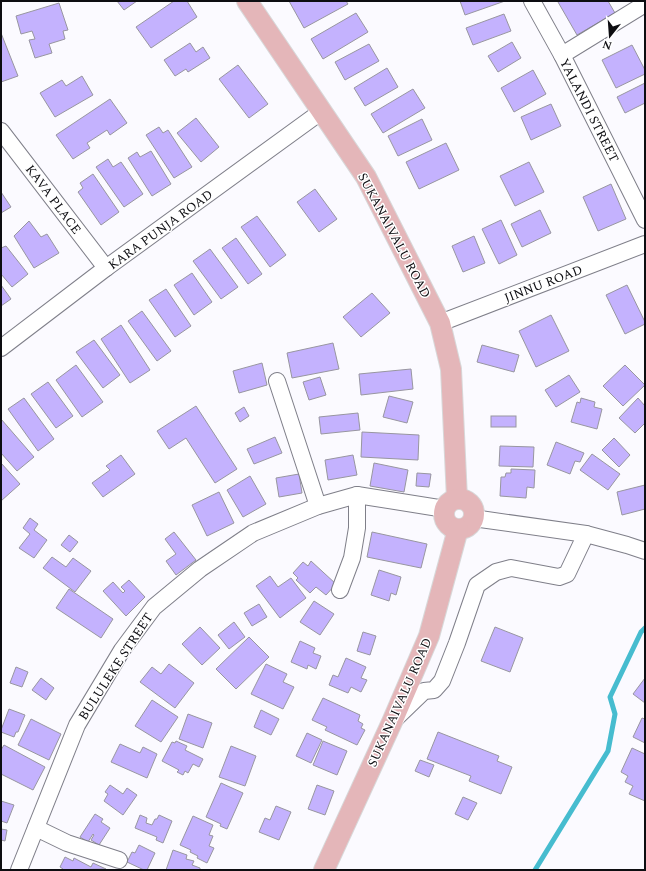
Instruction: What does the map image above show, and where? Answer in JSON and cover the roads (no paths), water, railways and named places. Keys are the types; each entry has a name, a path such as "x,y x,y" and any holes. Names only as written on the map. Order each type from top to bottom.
{"main road":[{"name":"SUKANAIVALU ROAD","path":"247,1 366,177 440,323 451,369 451,504"},
{"path":"451,504 462,499 470,504 473,508 466,524"},
{"name":"SUKANAIVALU ROAD","path":"324,870 392,722 429,636 466,524"}],"street":[{"name":"YALANDI STREET","path":"532,1 562,55 645,220"},
{"path":"562,55 645,4"},
{"name":"KARA PUNJA ROAD","path":"1,348 106,268 322,111"},
{"name":"KAVA PLACE","path":"1,130 106,268"},
{"name":"JINNU ROAD","path":"440,323 645,244"},
{"path":"277,381 318,506"},
{"path":"340,590 352,558 357,528 357,495"},
{"name":"BULULEKE STREET","path":"19,870 77,725 122,650 154,607 200,569 253,533 318,506 357,495 451,504"},
{"path":"466,524 586,534 627,545 645,552"},
{"path":"392,722 424,691 434,690 442,681 457,643 477,584 496,572 512,568 559,578 567,574 586,534"},
{"path":"36,828 67,843 119,860"}],"waterway":[{"path":"535,870 608,751 615,714 610,697 641,632 645,628"}]}
